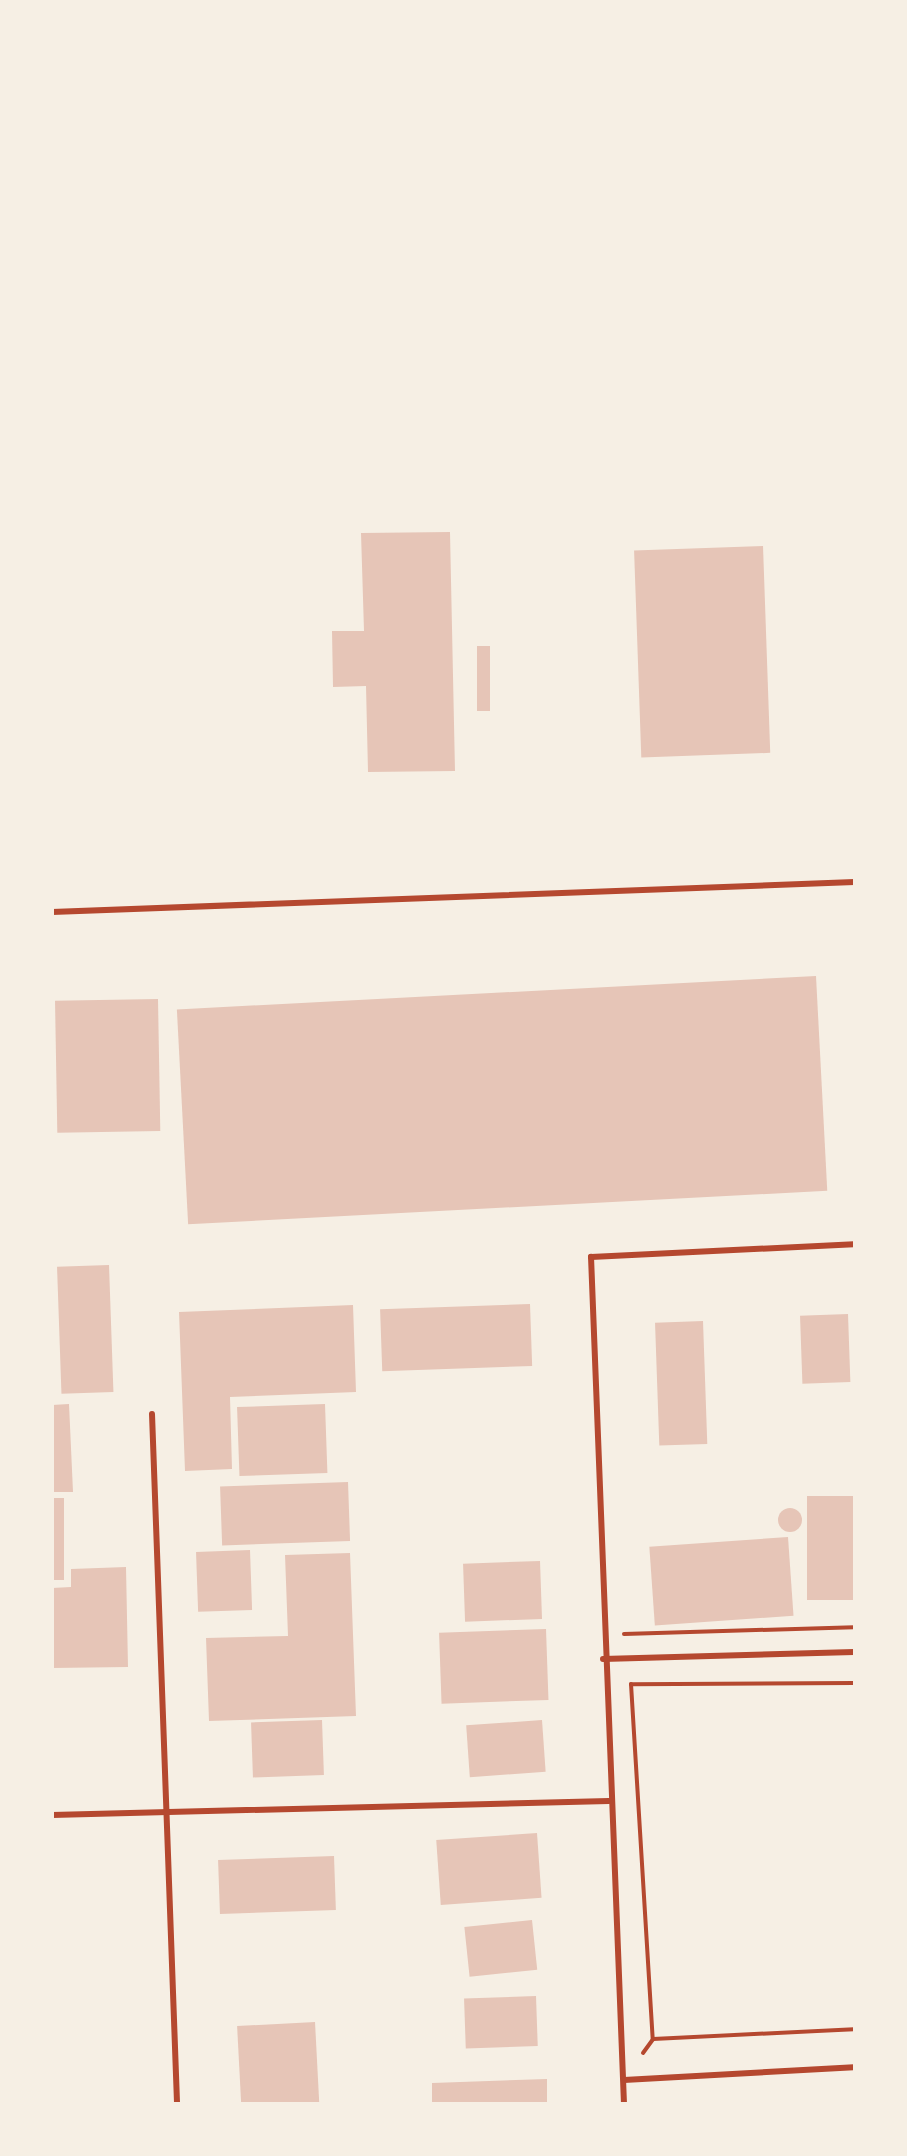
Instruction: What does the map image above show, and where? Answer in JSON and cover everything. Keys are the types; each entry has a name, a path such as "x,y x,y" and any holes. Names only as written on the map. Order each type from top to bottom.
{"street":[{"path":"52,912 855,882"},
{"path":"624,2103 602,1634 591,1257 855,1244"},
{"path":"152,1414 177,2103"},
{"path":"603,1659 855,1652"},
{"path":"52,1815 609,1801"},
{"path":"624,2080 855,2067"}],"path":[{"path":"602,1634 855,1627"},
{"path":"855,1683 631,1684 653,2039 855,2029"}],"building":[{"path":"450,532 455,771 368,772 366,686 333,687 332,631 364,631 361,533"},
{"path":"763,546 770,753 641,757 634,551"},
{"path":"477,646 490,646 490,711 477,711"},
{"path":"816,976 827,1191 188,1224 177,1009"},
{"path":"158,999 160,1131 57,1133 55,1001"},
{"path":"109,1265 113,1392 61,1394 57,1267"},
{"path":"530,1304 532,1366 382,1371 380,1309"},
{"path":"353,1305 356,1392 230,1397 232,1469 185,1471 179,1312"},
{"path":"848,1314 850,1382 802,1384 800,1316"},
{"path":"703,1321 707,1444 659,1446 655,1323"},
{"path":"69,1404 73,1492 52,1492 52,1405"},
{"path":"325,1404 327,1473 239,1476 237,1407"},
{"path":"348,1482 350,1541 222,1545 220,1486"},
{"path":"807,1496 854,1496 854,1600 807,1600"},
{"path":"52,1498 64,1498 64,1580 52,1580"},
{"path":"790,1508 799,1511 802,1520 799,1529 790,1532 781,1529 778,1520 781,1511"},
{"path":"788,1537 794,1616 655,1626 649,1547"},
{"path":"250,1550 252,1610 198,1612 196,1552"},
{"path":"350,1553 356,1716 209,1721 206,1638 288,1636 285,1555"},
{"path":"540,1561 542,1619 465,1622 463,1564"},
{"path":"126,1567 128,1667 52,1668 52,1588 71,1587 71,1569"},
{"path":"546,1629 548,1700 442,1704 439,1633"},
{"path":"322,1720 324,1775 253,1777 251,1722"},
{"path":"542,1720 546,1772 470,1777 466,1725"},
{"path":"537,1833 542,1898 441,1905 436,1840"},
{"path":"334,1856 336,1910 220,1914 218,1860"},
{"path":"532,1920 537,1970 470,1977 464,1927"},
{"path":"536,1996 538,2046 466,2048 464,1999"},
{"path":"315,2022 319,2104 241,2104 237,2026"},
{"path":"547,2079 547,2104 432,2104 432,2083"}]}
